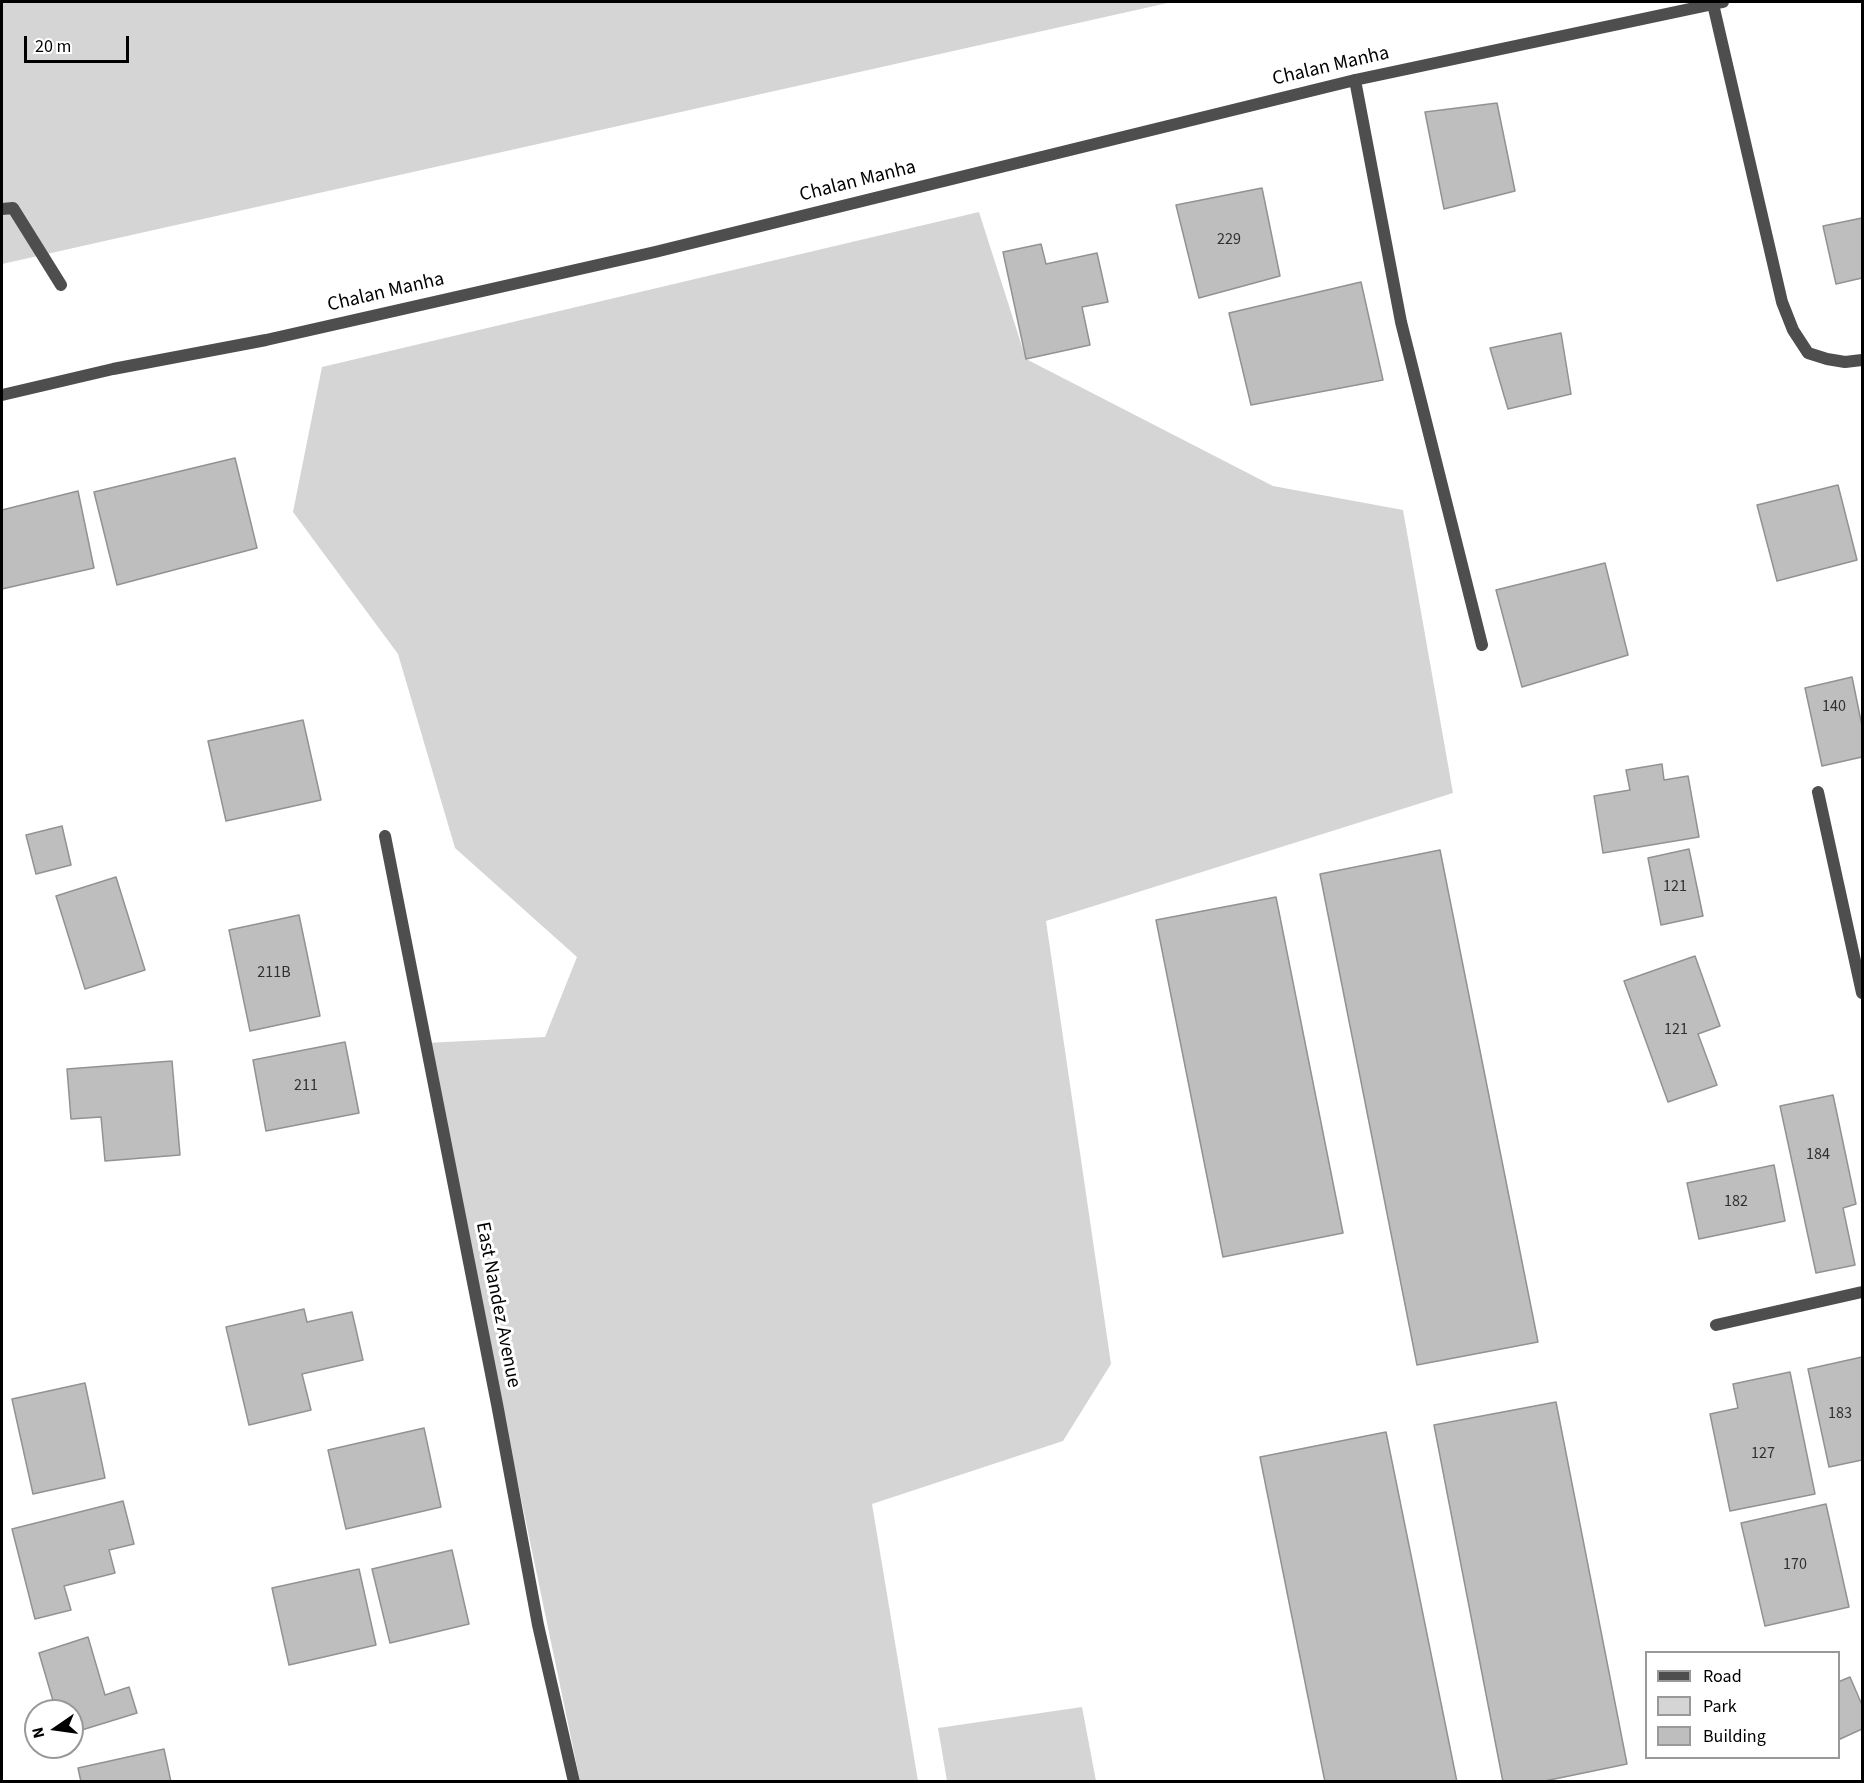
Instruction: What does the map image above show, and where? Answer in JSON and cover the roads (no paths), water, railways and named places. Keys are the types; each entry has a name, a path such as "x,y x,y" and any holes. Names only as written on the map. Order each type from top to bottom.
{"street":[{"name":"Chalan Manha","path":"2,395 113,369 266,340 656,252 1355,80 1718,3"},
{"path":"1718,3 1782,302 1793,330 1808,353 1845,362 1863,360"},
{"path":"1355,80 1401,322 1482,645"},
{"path":"2,209 14,208 60,285"},
{"path":"1818,792 1863,993"},
{"name":"East Nandez Avenue","path":"385,836 497,1404 538,1625 574,1782"},
{"path":"1716,1325 1863,1292"}]}
